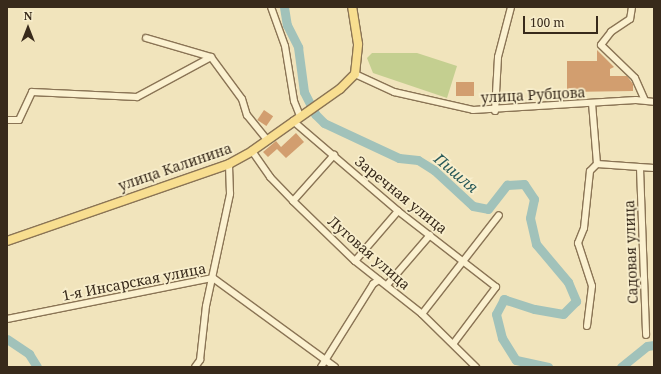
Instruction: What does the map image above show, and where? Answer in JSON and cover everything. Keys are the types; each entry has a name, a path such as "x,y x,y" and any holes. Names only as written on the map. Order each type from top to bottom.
{"main road":[{"path":"352,7 358,44 355,74"},
{"name":"улица Калинина","path":"7,241 229,164 252,151 303,114 324,101 355,74"}],"street":[{"path":"271,7 286,46 294,101 303,114"},
{"path":"495,111 498,57 511,7"},
{"path":"632,7 630,19 611,32 601,45 635,78 646,100"},
{"path":"146,38 211,57 242,99 247,115 267,140"},
{"path":"7,120 19,120 32,92 137,97 211,57"},
{"name":"улица Рубцова","path":"355,74 394,92 451,107 495,111 592,103 646,100 654,102"},
{"path":"588,326 592,286 578,243 584,228 590,171 597,164 592,103"},
{"name":"Заречная улица","path":"293,121 398,211 496,287 453,344"},
{"name":"Луговая улица","path":"252,151 270,177 355,261 422,314 476,367"},
{"path":"293,201 334,156"},
{"path":"195,367 200,360 212,278 230,194 229,164"},
{"path":"597,164 654,168"},
{"name":"Садовая улица","path":"640,168 646,335"},
{"path":"355,261 398,211"},
{"path":"422,314 500,215"},
{"path":"387,285 430,235"},
{"name":"1-я Инсарская улица","path":"7,319 212,278 334,367"},
{"path":"321,367 374,284 379,280"}],"green space":[{"path":"372,53 417,53 457,66 447,98 373,73 367,58"}],"building":[{"path":"597,50 614,67 610,69 610,76 627,76 633,84 633,91 567,92 567,61 597,61"},
{"path":"456,82 474,82 474,96 456,96"},
{"path":"264,110 273,116 266,126 257,120"},
{"path":"296,133 304,142 286,158 277,149 268,157 263,152 276,141 281,147"}],"waterway":[{"name":"Пишля","path":"284,7 287,25 298,47 304,92 315,114 324,123 399,158 418,160 434,170 473,206 488,209 507,185 524,184 534,199 530,218 536,244 568,282 576,301 563,314 534,309 504,299 496,314 502,338 516,360 548,367"},
{"path":"7,339 29,354 37,367"},
{"name":"Пишля","path":"621,367 647,346 654,345"}]}
